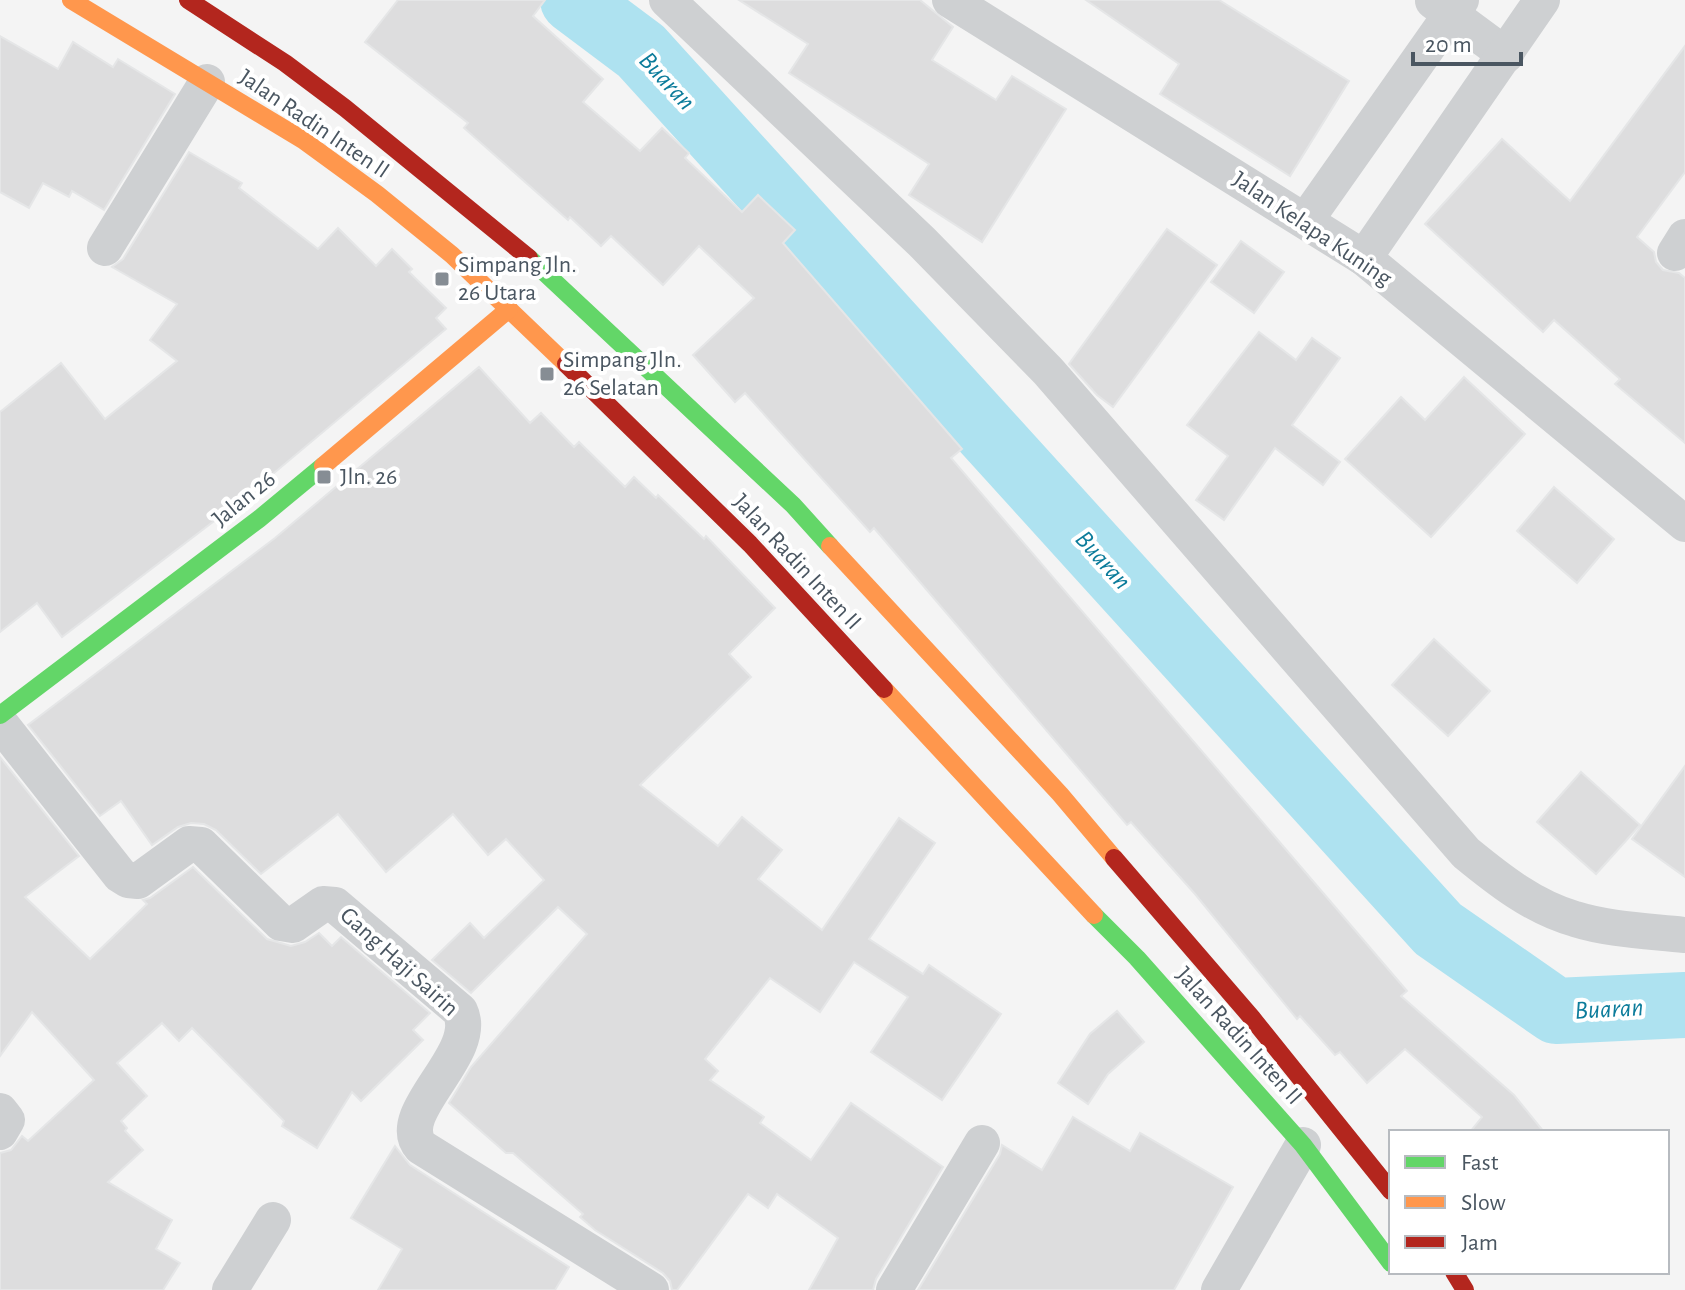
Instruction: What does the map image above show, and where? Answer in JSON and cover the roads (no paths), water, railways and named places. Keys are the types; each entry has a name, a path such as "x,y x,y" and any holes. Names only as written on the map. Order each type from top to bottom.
{"main road":[{"name":"Jalan Radin Inten II","path":"71,0 303,140 377,194 452,255 755,539 1303,1145 1389,1260"},
{"name":"Jalan Radin Inten II","path":"188,0 285,63 345,108 549,275 787,510 1060,794 1252,1018 1389,1189"},
{"name":"Jalan 26","path":"0,715 259,519 509,309"}],"street":[{"path":"667,0 922,242 1048,371 1466,853 1502,882 1539,904 1575,919 1685,935"},
{"name":"Jalan Kelapa Kuning","path":"950,0 1364,258 1685,524"},
{"path":"1364,258 1542,0"},
{"path":"1306,220 1448,5 1506,55"},
{"path":"105,248 207,82"},
{"name":"Gang Haji Sairin","path":"0,723 120,875 138,881 189,844 201,845 281,923 293,925 323,904 335,905 460,1011 464,1023 461,1042 420,1111 413,1129 416,1141 651,1290"},
{"path":"0,1111 7,1120 0,1132"},
{"path":"894,1290 982,1143"},
{"path":"1219,1290 1303,1145"},
{"path":"230,1290 273,1220"}],"waterway":[{"name":"Buaran","path":"573,0 641,51 1438,929 1556,1011 1685,1005"}],"place":[{"name":"Simpang Jln. 26 Utara","path":"442,279"},
{"name":"Simpang Jln. 26 Selatan","path":"547,374"},
{"name":"Jln. 26","path":"324,477"}]}
